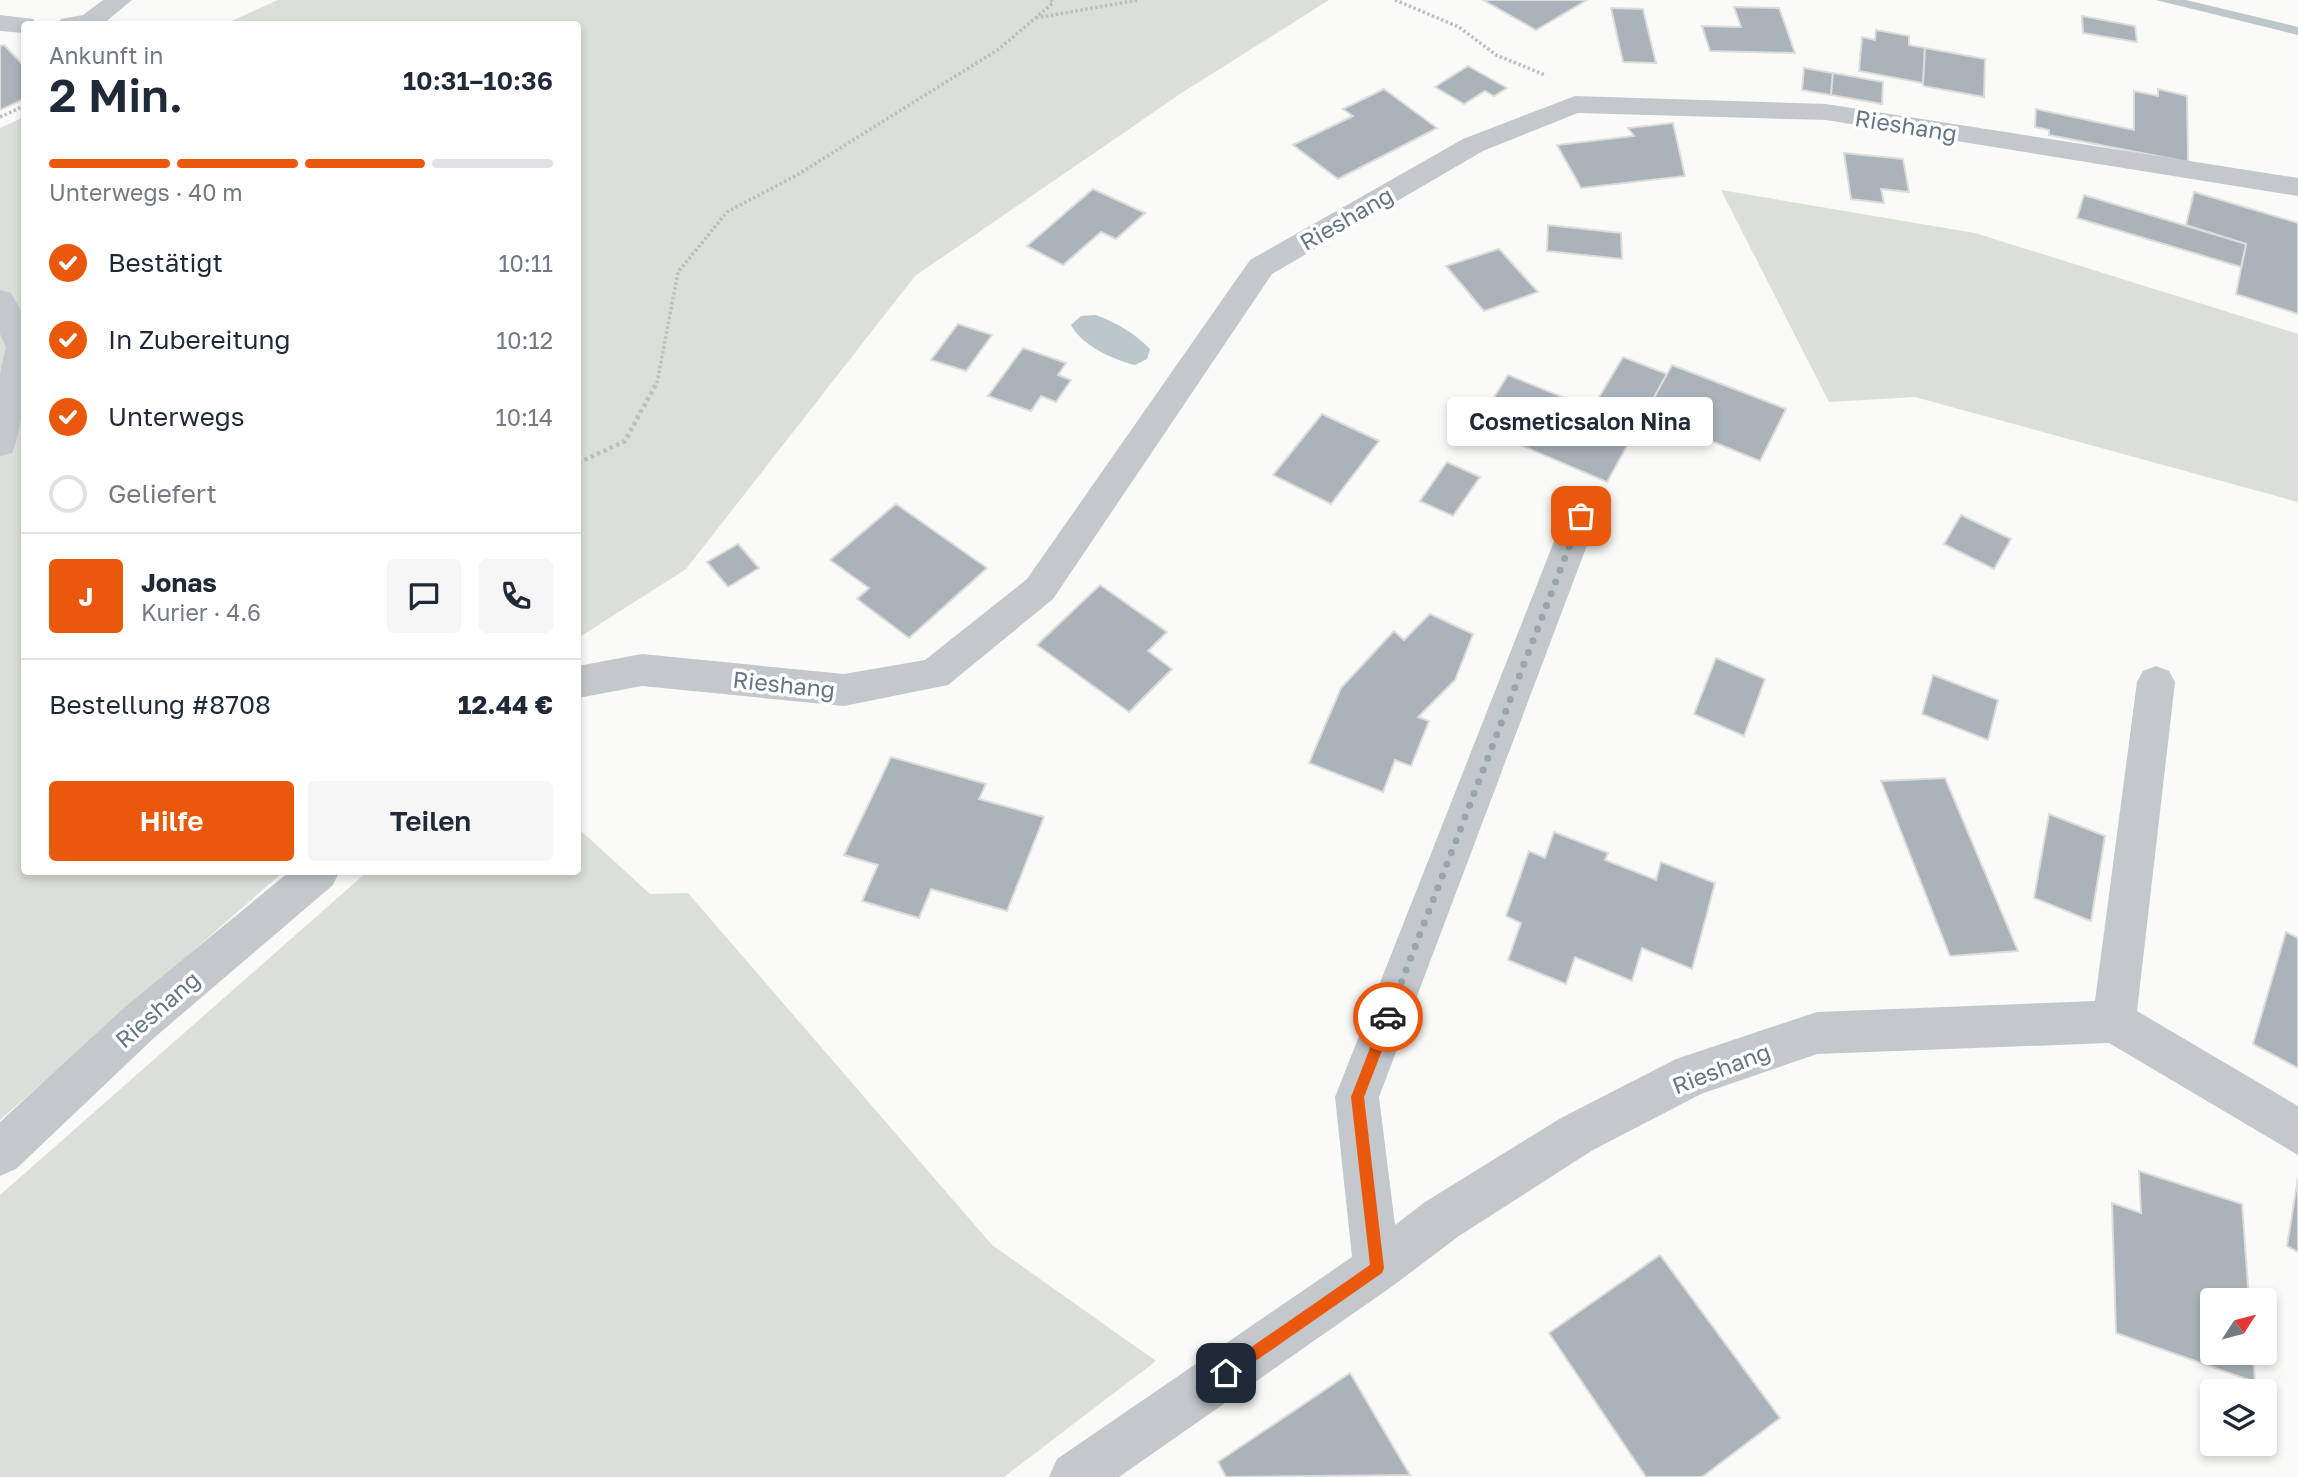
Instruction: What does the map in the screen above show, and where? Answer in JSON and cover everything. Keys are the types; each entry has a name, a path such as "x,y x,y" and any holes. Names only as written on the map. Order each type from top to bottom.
{"street":[{"path":"91,21 119,0"},
{"path":"0,23 21,25"},
{"name":"Rieshang","path":"581,681 642,670 844,690 935,674 1040,589 1261,267 1473,145 1575,104 1826,112 2298,187"},
{"path":"0,301 21,344"},
{"path":"0,444 21,350"},
{"path":"1377,1268 1357,1097 1581,516"},
{"path":"2156,682 2114,1022 2298,1132"},
{"name":"Rieshang","path":"0,1153 140,1022 314,875"},
{"name":"Rieshang","path":"1075,1477 1377,1268 1443,1219 1577,1134 1692,1075 1817,1033 2114,1022"}],"path":[{"path":"581,462 625,441 656,388 678,272 727,212 797,175 887,116 999,49 1053,4 1051,0"},
{"path":"1036,18 1138,0"},
{"path":"1395,0 1458,27 1496,55 1609,105"},
{"path":"0,117 21,107"}],"shaded area":[{"path":"278,0 1329,0 1183,92 915,276 686,569 581,636 581,21 232,21"},
{"path":"2156,0 2186,0 2298,27 2298,35"},
{"path":"21,118 21,875 280,875 0,1120 0,128"},
{"path":"1721,190 1975,233 2298,334 2298,502 1915,397 1829,402"},
{"path":"1096,315 1125,329 1144,343 1150,349 1147,359 1135,365 1108,356 1091,346 1071,325 1081,316"},
{"path":"581,831 650,894 688,893 992,1245 1156,1361 1004,1477 0,1477 0,1195 364,875 581,875"}],"building":[{"path":"1483,0 1587,0 1536,30"},
{"path":"1734,7 1779,8 1795,53 1710,51 1702,26 1741,27"},
{"path":"1611,8 1643,9 1656,63 1623,62"},
{"path":"2082,16 2135,26 2137,42 2083,33"},
{"path":"1876,30 1909,36 1909,45 1925,48 1923,83 1859,71 1862,37 1875,40"},
{"path":"4,45 21,63 21,100 0,110 0,46"},
{"path":"1925,48 1985,59 1984,97 1923,86"},
{"path":"1468,66 1507,88 1494,96 1485,91 1464,104 1435,87"},
{"path":"1804,68 1833,73 1831,95 1802,90"},
{"path":"1833,73 1883,82 1882,104 1831,95"},
{"path":"1384,89 1437,128 1338,179 1293,145 1353,116 1343,109"},
{"path":"2158,89 2187,96 2188,162 2049,135 2049,130 2035,127 2036,109 2134,130 2134,91 2158,96"},
{"path":"1673,123 1685,176 1581,188 1557,145 1634,136 1628,128"},
{"path":"1844,153 1903,159 1909,192 1881,189 1884,203 1851,199"},
{"path":"1093,189 1145,213 1116,239 1101,232 1063,265 1027,246"},
{"path":"2194,192 2298,223 2298,314 2236,294 2246,244 2186,225"},
{"path":"2084,195 2246,244 2241,267 2077,218"},
{"path":"1548,225 1621,233 1622,259 1547,251"},
{"path":"1499,249 1538,292 1484,311 1446,266"},
{"path":"958,324 992,335 966,371 931,360"},
{"path":"1023,348 1066,363 1058,375 1071,380 1056,402 1041,396 1031,411 988,396"},
{"path":"1623,357 1667,374 1607,482 1476,426 1508,375 1592,409"},
{"path":"1672,365 1786,409 1760,461 1645,414"},
{"path":"1322,414 1379,441 1331,504 1273,475"},
{"path":"1447,462 1480,477 1453,516 1420,501"},
{"path":"896,504 987,568 909,638 857,599 869,588 830,560"},
{"path":"1961,515 2011,539 1994,569 1944,544"},
{"path":"738,544 759,568 728,587 707,562"},
{"path":"1100,585 1167,632 1148,651 1172,669 1129,712 1037,645"},
{"path":"1430,614 1473,634 1455,680 1418,717 1429,721 1411,766 1395,760 1383,792 1309,763 1341,688 1394,631 1404,640"},
{"path":"1716,658 1765,679 1744,736 1694,714"},
{"path":"1933,675 1998,700 1988,740 1922,714"},
{"path":"891,757 986,784 979,799 1044,817 1007,911 931,889 919,918 862,901 878,865 844,855"},
{"path":"1945,778 2018,951 1950,956 1881,781"},
{"path":"2049,814 2105,836 2091,921 2034,898"},
{"path":"1554,832 1608,853 1605,860 1656,880 1661,862 1715,883 1692,969 1642,948 1632,981 1575,957 1566,984 1508,960 1521,923 1506,916 1529,851 1545,858"},
{"path":"2286,932 2298,938 2298,1068 2253,1044"},
{"path":"2139,1171 2242,1204 2248,1288 2200,1288 2200,1363 2116,1333 2112,1203 2141,1213"},
{"path":"2298,1178 2298,1252 2287,1246"},
{"path":"1660,1255 1780,1418 1702,1477 1646,1477 1549,1333"},
{"path":"2207,1365 2254,1365 2255,1379 2246,1379"},
{"path":"1350,1373 1410,1475 1226,1477 1218,1462"}],"way so far":[{"path":"1388,1017 1581,516"}],"place":[{"name":"Cosmeticsalon Nina","path":"1581,516"}],"route":[{"path":"1226,1373 1377,1268 1357,1097 1388,1017"}]}
